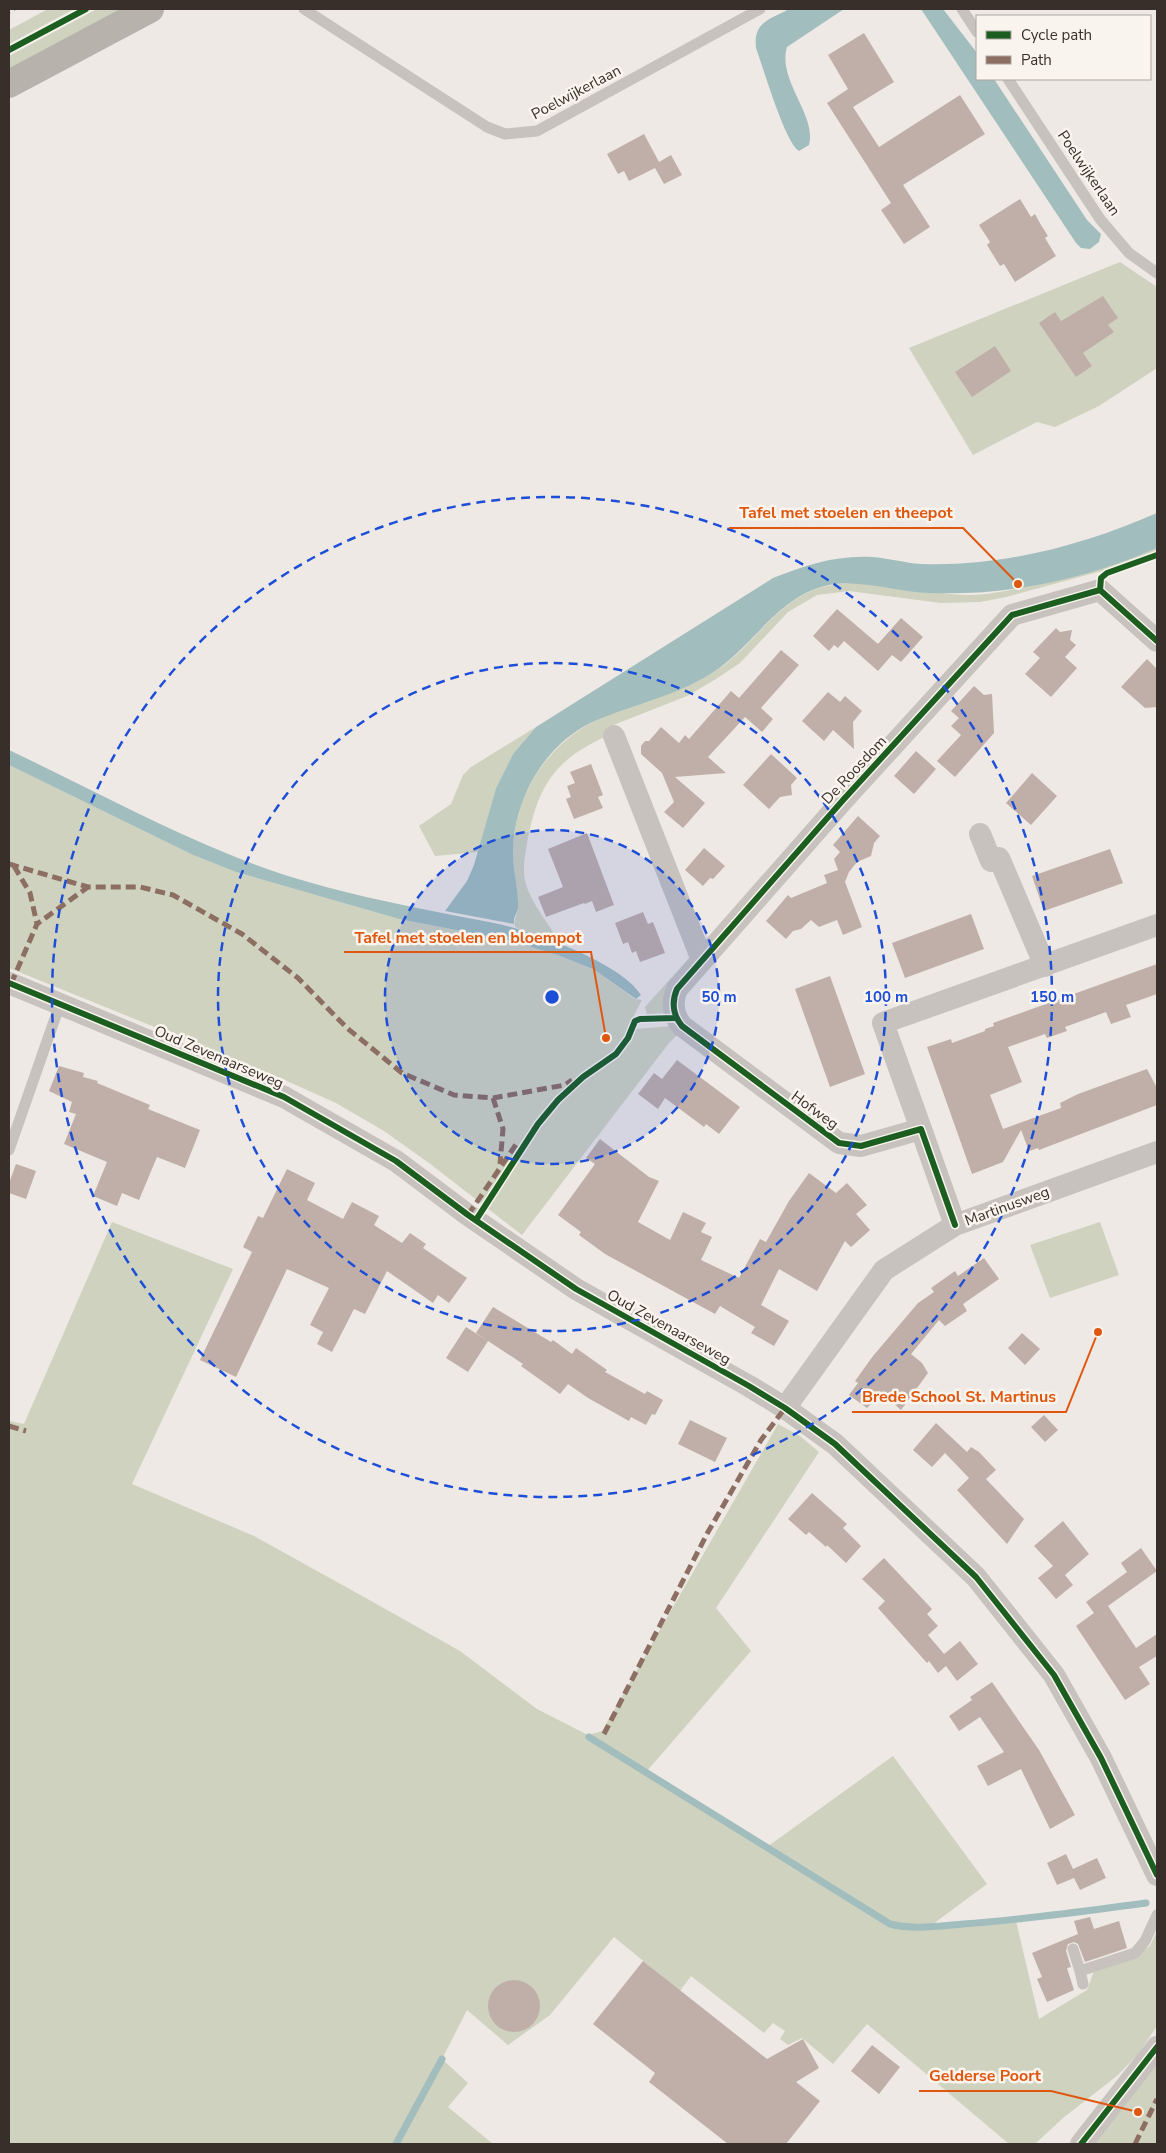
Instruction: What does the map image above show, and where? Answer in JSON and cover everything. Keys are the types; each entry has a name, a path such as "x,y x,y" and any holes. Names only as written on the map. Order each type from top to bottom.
{"street":[{"path":"9,84 150,9"},
{"name":"De Roosdom","path":"676,1018 673,997 677,989 844,799 1012,615 1100,590 1157,641"},
{"path":"614,736 702,960"},
{"path":"980,834 991,861 999,858 1045,966"},
{"path":"955,1225 883,1023 1157,926"},
{"name":"Oud Zevenaarseweg","path":"9,983 284,1097 396,1162 468,1215 576,1289 785,1408 835,1444 862,1467 976,1577 1054,1675 1101,1758 1157,1875"},
{"name":"Hofweg","path":"676,1018 690,1032 839,1143 861,1146 922,1129"},
{"name":"Martinusweg","path":"785,1408 884,1270 955,1225 1157,1152"},
{"path":"1080,2144 1157,2047"}],"lane":[{"name":"Poelwijkerlaan","path":"304,9 487,127 505,134 537,131 760,9"},
{"path":"962,9 976,30"},
{"name":"Poelwijkerlaan","path":"1009,80 1100,219 1129,253 1157,273"},
{"path":"9,1150 60,1004"},
{"path":"1080,1971 1135,1953 1145,1940 1157,1916"},
{"path":"1073,1949 1083,1984"}],"green space":[{"path":"48,9 74,9 9,44 9,30"},
{"path":"97,9 127,9 9,71 9,56"},
{"path":"1120,262 1157,287 1157,368 1099,406 1055,427 1037,422 973,455 909,348"},
{"path":"1157,548 1157,552 1135,562 1006,597 980,602 941,603 849,591 817,595 788,612 740,663 687,696 606,728 609,735 576,753 553,774 538,802 533,819 525,853 524,875 527,888 535,905 563,946 515,927 518,907 513,854 515,827 520,808 528,790 537,773 549,757 562,743 595,721 672,692 717,670 744,647 768,622 795,600 827,586 859,583 952,594 977,595 995,593 1099,568"},
{"path":"536,727 513,754 496,788 478,852 435,856 419,826 451,804 463,775 471,767"},
{"path":"9,765 193,855 236,872 399,919 512,941 560,956 593,969 635,999 642,1000 625,1033 636,1029 671,1026 679,1033 669,1043 522,1235 429,1163 384,1131 336,1103 278,1077 9,968"},
{"path":"689,958 690,962 669,1013 647,1014 645,1007"},
{"path":"112,1222 233,1269 132,1484 254,1536 460,1651 537,1709 588,1735 602,1731 778,1424 800,1436 819,1452 716,1608 751,1651 646,1772 767,1847 893,1756 987,1884 929,1927 1016,1921 1039,2019 1087,1990 1095,1968 1133,1956 1150,1946 1157,1931 1157,2026 1138,2054 1118,2075 1063,2118 1035,2144 1009,2144 867,2024 833,2064 802,2038 788,2045 780,2039 785,2031 773,2023 764,2033 691,1976 680,1991 614,1937 550,2015 508,2045 467,2010 442,2059 468,2083 448,2107 493,2144 9,2144 9,1421 24,1424"},
{"path":"1100,1222 1119,1275 1050,1298 1030,1245"},
{"path":"1157,2061 1157,2144 1090,2144"}],"water":[{"path":"789,9 844,9 787,47 785,59 787,72 808,122 810,134 809,145 799,151 793,145 781,120 756,48 757,32 760,27 769,19"},
{"path":"921,9 943,9 976,52 976,80 995,80 1087,220 1101,234 1099,242 1090,249 1081,248"},
{"path":"1157,513 1157,548 1103,569 1075,577 988,592 930,593 854,584 829,585 812,590 782,609 732,658 704,678 675,692 597,720 579,729 549,756 527,790 515,829 513,856 518,908 514,924 445,911 467,881 474,865 496,788 513,754 536,727 773,578 809,565 834,559 872,557 921,564 951,564 1012,558 1042,552 1101,535"},
{"path":"9,750 180,833 269,870 332,889 494,923 551,940 596,960 615,971 631,983 641,995 636,999 593,969 560,956 512,941 399,919 236,872 193,855 9,765"}],"building":[{"path":"864,33 894,82 853,107 879,147 960,95 985,134 903,185 930,227 904,244 881,210 891,203 827,103 848,89 828,55"},
{"path":"644,134 659,162 671,155 682,175 664,184 655,168 629,181 624,171 618,174 607,154"},
{"path":"1020,199 1031,217 1035,214 1048,236 1045,238 1056,256 1015,282 1004,264 1000,266 987,245 990,242 979,225"},
{"path":"1103,296 1118,318 1108,325 1114,332 1083,353 1092,366 1076,377 1039,323 1055,312 1061,321"},
{"path":"995,346 1011,371 972,397 955,372"},
{"path":"837,609 878,644 901,618 923,637 901,662 892,655 878,671 844,641 838,648 834,645 829,651 813,636"},
{"path":"1056,628 1060,632 1072,630 1070,640 1076,645 1065,657 1077,668 1051,697 1025,674 1040,658 1033,652"},
{"path":"781,650 799,665 761,708 773,719 762,732 745,717 708,757 726,773 675,777 705,803 683,828 664,812 674,802 662,773 641,754 641,746 645,741 649,741 661,727 679,743 685,735 689,739 731,691 739,698"},
{"path":"1147,659 1157,669 1157,707 1145,708 1121,687"},
{"path":"974,686 984,695 992,694 994,733 955,777 937,761 961,735 951,726 959,718 951,711"},
{"path":"828,692 840,702 845,696 862,711 853,722 854,749 833,730 824,741 802,721"},
{"path":"916,751 936,769 914,794 894,776"},
{"path":"771,754 797,778 791,785 792,795 780,797 769,809 743,785"},
{"path":"591,764 603,795 598,797 603,808 574,819 566,799 571,797 567,786 575,783 570,772"},
{"path":"1032,773 1057,796 1031,825 1006,803"},
{"path":"858,816 880,836 874,843 871,856 857,862 849,872 845,882 862,927 843,935 837,920 819,927 811,920 801,929 793,931 786,939 766,921 788,895 791,898 827,883 824,875 838,870 834,859 840,852 833,845"},
{"path":"587,833 614,905 596,912 592,901 546,917 538,897 563,887 548,849"},
{"path":"704,848 725,866 713,879 710,878 703,886 685,870"},
{"path":"1110,849 1123,883 1044,911 1032,876"},
{"path":"643,912 648,924 653,922 665,953 640,962 636,951 632,953 628,942 623,944 615,923"},
{"path":"971,914 984,949 905,978 892,943"},
{"path":"1157,964 1157,994 1126,1005 1131,1017 1111,1024 1106,1012 1065,1027 1067,1031 1047,1038 1045,1034 1008,1047 1022,1082 990,1095 1003,1129 1061,1108 1060,1103 1078,1094 1147,1069 1157,1088 1157,1105 1039,1150 1038,1148 1029,1151 1021,1130 1003,1162 972,1174 927,1047 951,1039 952,1043 985,1031 985,1029 994,1026 993,1023"},
{"path":"830,976 865,1074 830,1087 795,989"},
{"path":"677,1060 740,1107 719,1134 706,1124 704,1127 665,1098 658,1109 638,1094 654,1073 662,1079"},
{"path":"59,1066 84,1073 83,1077 98,1081 97,1083 150,1105 148,1109 200,1130 185,1168 157,1157 139,1200 122,1193 117,1206 93,1196 107,1162 64,1144 76,1114 69,1112 72,1102 49,1091"},
{"path":"600,1139 649,1177 659,1181 638,1222 670,1240 683,1212 706,1223 701,1232 712,1237 701,1260 739,1278 760,1239 766,1242 789,1201 809,1173 836,1193 847,1183 867,1205 856,1214 870,1230 851,1247 845,1241 817,1291 779,1269 761,1305 789,1321 774,1346 751,1333 755,1327 720,1306 715,1314 605,1254 579,1235 581,1232 558,1215 595,1164 586,1158"},
{"path":"16,1164 36,1171 26,1199 9,1193 9,1183"},
{"path":"287,1169 315,1183 307,1200 343,1219 352,1202 379,1216 374,1225 402,1243 410,1233 426,1244 423,1248 467,1278 449,1303 438,1295 433,1303 387,1271 365,1314 354,1309 332,1352 317,1344 323,1332 310,1325 329,1288 287,1269 236,1377 200,1360 252,1252 243,1247 258,1216 263,1218"},
{"path":"984,1258 999,1279 963,1304 967,1311 945,1326 939,1320 911,1354 922,1363 928,1373 901,1410 882,1393 867,1408 849,1395 858,1383 855,1381 873,1356 918,1303 934,1292 931,1288 955,1271 958,1276"},
{"path":"493,1307 551,1342 553,1340 572,1354 576,1348 607,1370 605,1372 645,1394 647,1391 663,1400 655,1415 652,1414 646,1425 631,1417 629,1421 588,1398 568,1384 560,1394 521,1366 523,1364 476,1333"},
{"path":"466,1327 488,1341 468,1372 446,1358"},
{"path":"1022,1333 1040,1349 1025,1365 1008,1348"},
{"path":"1044,1415 1058,1430 1045,1442 1031,1427"},
{"path":"690,1420 727,1438 715,1462 678,1444"},
{"path":"936,1423 967,1452 971,1447 979,1452 996,1470 986,1479 1024,1519 1007,1544 957,1490 969,1478 945,1453 932,1467 913,1450"},
{"path":"812,1493 847,1524 843,1528 861,1546 846,1563 827,1545 826,1547 809,1532 806,1535 788,1519"},
{"path":"1063,1521 1089,1554 1065,1575 1073,1585 1056,1599 1038,1578 1053,1566 1034,1546"},
{"path":"1141,1548 1157,1571 1108,1606 1136,1648 1157,1634 1157,1656 1139,1667 1150,1684 1125,1700 1076,1626 1094,1613 1086,1602 1127,1572 1121,1563"},
{"path":"884,1558 932,1609 927,1614 938,1626 928,1635 944,1654 960,1641 978,1664 957,1681 946,1666 938,1673 929,1661 927,1663 878,1608 885,1601 862,1579"},
{"path":"992,1682 1039,1750 1075,1815 1050,1829 1021,1769 988,1786 977,1766 1004,1752 980,1717 959,1731 949,1716 972,1700 970,1697"},
{"path":"1066,1854 1073,1869 1097,1858 1106,1878 1080,1890 1074,1878 1057,1885 1047,1863"},
{"path":"1090,1917 1094,1929 1119,1921 1127,1948 1085,1962 1078,1944 1074,1942 1068,1944 1066,1951 1071,1967 1067,1968 1074,1990 1047,2002 1037,1979 1042,1977 1032,1953 1078,1934 1074,1921"},
{"path":"643,1961 767,2059 803,2039 819,2068 796,2082 820,2101 786,2144 728,2144 649,2082 655,2073 593,2024"},
{"path":"514,1980 528,1984 536,1992 540,2006 536,2020 528,2028 514,2032 500,2028 492,2020 488,2006 492,1992 500,1984"},
{"path":"872,2045 900,2067 879,2094 851,2071"}],"waterway":[{"path":"589,1737 890,1924 916,1927 986,1922 1146,1903"},
{"path":"396,2144 442,2059"}],"railway":[{"path":"9,12 15,9"}],"marked path":[{"path":"9,864 88,887 140,887 173,895 242,934 298,978 347,1028 402,1073 454,1095 493,1098 565,1085 572,1080"},
{"path":"14,866 30,893 37,924"},
{"path":"11,984 37,924 88,887"},
{"path":"493,1098 503,1129 500,1164"},
{"path":"468,1215 517,1143"},
{"path":"604,1734 708,1532 761,1440 785,1408"},
{"path":"9,1426 26,1431"},
{"path":"1135,2144 1157,2099"}],"cycle path":[{"path":"9,50 86,9"},
{"path":"1100,590 1101,578 1107,573 1157,555"},
{"path":"1100,590 1157,641"},
{"path":"955,1225 921,1129 861,1146 839,1143 682,1026 675,1013 674,999 677,989 844,799 1012,615 1100,590"},
{"path":"9,983 284,1097 396,1161 468,1215 576,1289 749,1386 785,1408 835,1444 976,1577 1054,1675 1101,1758 1157,1875"},
{"path":"476,1220 538,1124 558,1100 583,1077 616,1054 628,1038 635,1021 640,1019 675,1018"},
{"path":"1081,2144 1157,2047"}],"place":[{"name":"Tafel met stoelen en theepot","path":"1018,584"},
{"name":"Tafel met stoelen en bloempot","path":"606,1038"},
{"name":"Brede School St. Martinus","path":"1098,1332"},
{"name":"Gelderse Poort","path":"1138,2112"}]}
